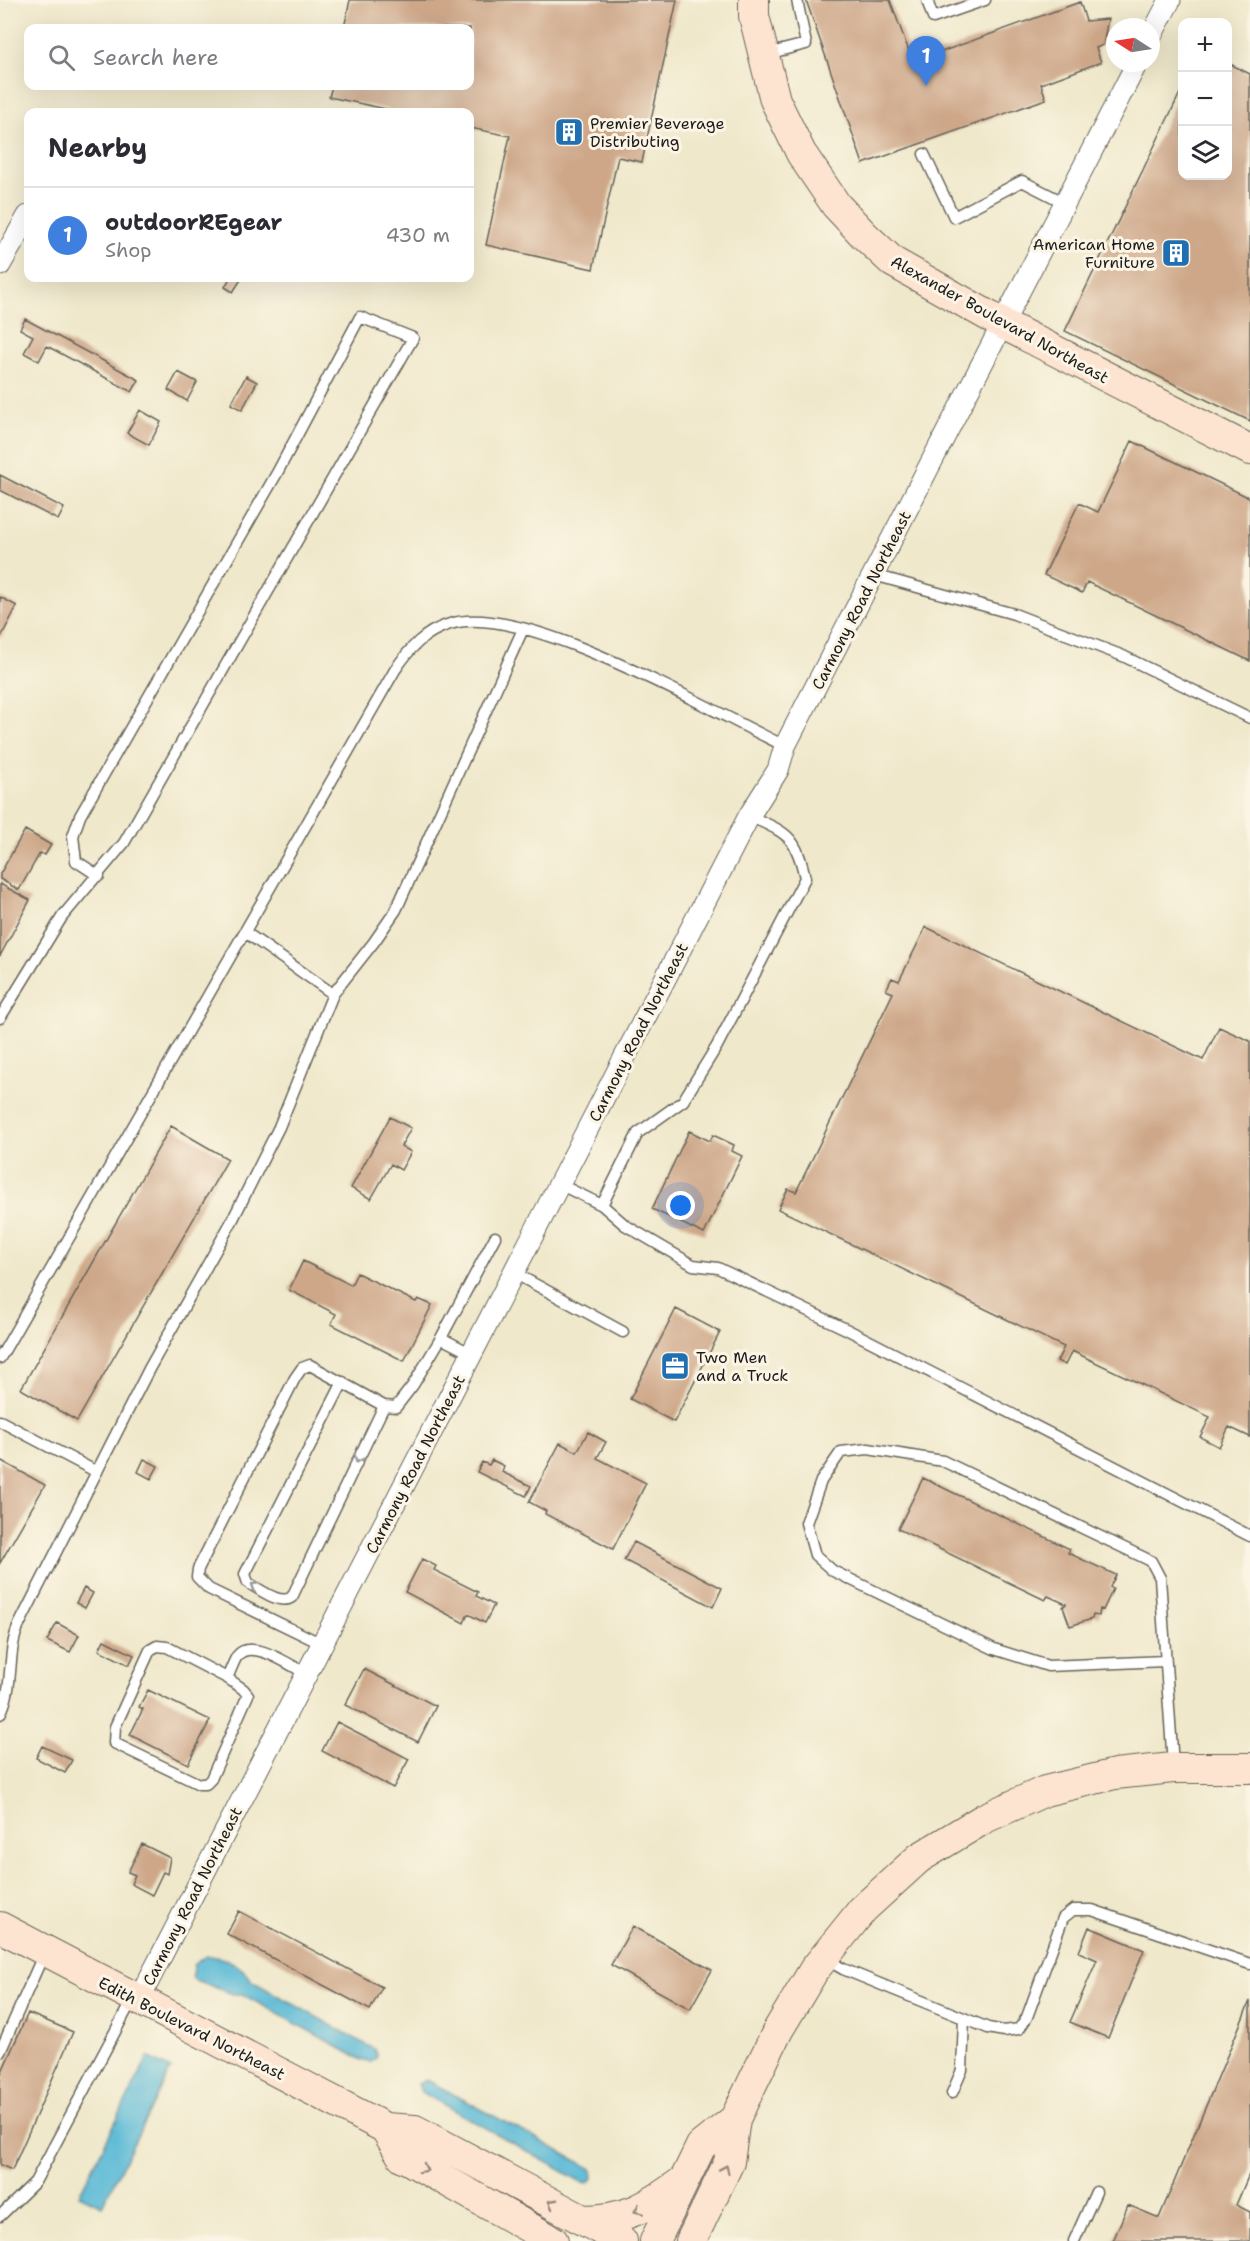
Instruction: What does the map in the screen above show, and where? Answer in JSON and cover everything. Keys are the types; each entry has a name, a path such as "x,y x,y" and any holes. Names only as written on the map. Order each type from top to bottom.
{"street":[{"name":"Alexander Boulevard Northeast","path":"754,0 754,16 763,55 780,111 801,153 836,206 893,262 1003,324 1250,450"},
{"path":"1160,19 1170,0"},
{"name":"Carmony Road Northeast","path":"136,2000 307,1674 749,816 778,770 785,746 1132,72"},
{"path":"0,265 24,223"},
{"path":"691,2241 729,2162 735,2119 778,2030 824,1958 863,1909 919,1858 985,1818 1045,1791 1114,1774 1173,1768 1250,1768"},
{"name":"Edith Boulevard Northeast","path":"0,1927 385,2128 415,2130 622,2241"},
{"path":"655,2241 701,2146 735,2119"},
{"path":"385,2128 402,2156 553,2241"},
{"path":"582,2220 609,2220 636,2212 685,2179"},
{"path":"706,2210 706,2241"}],"lane":[{"path":"763,55 806,44 797,0"},
{"path":"927,0 933,18 985,0"},
{"path":"924,154 954,217 1022,181 1065,203"},
{"path":"0,1018 62,917 99,876 124,843 413,338 360,316 277,473 80,816 73,836 76,861 99,876"},
{"path":"874,575 1014,614 1123,656 1250,718"},
{"path":"0,1358 395,670 411,647 422,637 452,623 493,621 523,629 608,659 785,746"},
{"path":"0,1714 13,1637 96,1472 279,1127 333,994 396,910 523,629"},
{"path":"602,1205 639,1133 683,1101 717,1046 804,878 799,851 784,832 749,816"},
{"path":"244,932 333,994"},
{"path":"559,1184 602,1205 625,1225 693,1265 718,1268 848,1330 1250,1536"},
{"path":"322,1644 209,1590 197,1577 198,1569 302,1368 310,1365 384,1406 396,1407 413,1385 441,1338 495,1238"},
{"path":"514,1273 623,1332"},
{"path":"441,1338 472,1354"},
{"path":"343,1382 245,1574 248,1583 280,1600 288,1600 292,1597 384,1406"},
{"path":"0,1421 96,1472"},
{"path":"1165,1661 1048,1666 994,1649 833,1571 815,1555 806,1522 821,1481 841,1452 868,1449 942,1461 1151,1561 1160,1578 1173,1768"},
{"path":"157,1646 167,1647 227,1678 248,1695 211,1779 206,1784 199,1784 114,1743 112,1736 150,1650 157,1646"},
{"path":"227,1678 238,1655 250,1648 260,1650 307,1674"},
{"path":"824,1958 843,1969 988,2028 1004,2031 1019,2030 1027,2017 1063,1918 1073,1910 1080,1908 1092,1910 1250,1964"},
{"path":"0,2052 45,1951"},
{"path":"0,2216 35,2182 136,2000"},
{"path":"952,2093 962,2070 964,2018"},
{"path":"1074,2241 1096,2192"}],"water":[{"path":"206,1956 232,1962 252,1981 374,2049 377,2057 370,2063 362,2060 242,1994 233,1994 195,1980 192,1977 193,1965"},
{"path":"148,2057 171,2069 102,2206 79,2195"},
{"path":"427,2080 592,2169 593,2178 588,2183 580,2181 421,2092 418,2084"}],"building":[{"name":"Premier Beverage Distributing","path":"350,0 677,0 642,162 618,157 593,269 486,245 510,136 474,129 474,108 381,108 329,97 331,90 474,90 474,24 345,24"},
{"path":"806,0 890,0 913,62 1080,2 1086,21 1106,19 1103,45 1096,48 1101,62 1041,84 1046,99 863,164"},
{"name":"American Home Furniture","path":"1232,65 1250,74 1250,421 1065,331 1178,97 1178,180 1232,180"},
{"path":"228,282 239,282 233,292 225,287"},
{"path":"25,319 139,380 132,392 47,346 39,361 24,353 33,336 20,329"},
{"path":"178,372 197,382 187,401 168,390"},
{"path":"246,376 257,382 242,410 231,404"},
{"path":"140,410 161,422 149,445 127,433"},
{"path":"1132,441 1250,498 1250,661 1087,582 1082,593 1044,575 1079,503 1098,512"},
{"path":"0,475 64,508 58,520 0,490"},
{"path":"0,597 17,606 0,639"},
{"path":"25,830 51,845 45,855 40,853 19,890 0,879 0,874"},
{"path":"0,884 30,900 0,956"},
{"path":"926,927 1203,1060 1219,1027 1250,1041 1250,1437 1229,1427 1219,1447 1200,1437 1210,1417 1072,1351 1065,1365 1057,1361 1064,1347 778,1209 788,1189 796,1192 893,993 886,990 892,978 899,981"},
{"path":"390,1117 411,1128 401,1146 411,1152 401,1170 391,1164 371,1199 351,1188"},
{"path":"171,1126 228,1159 77,1421 21,1389"},
{"path":"689,1131 710,1141 713,1135 734,1145 732,1151 742,1156 704,1234 652,1209"},
{"path":"303,1261 351,1285 357,1273 416,1302 418,1299 432,1305 404,1361 331,1324 336,1314 289,1290"},
{"path":"676,1309 720,1332 674,1422 630,1399"},
{"path":"588,1432 606,1442 597,1458 646,1483 613,1549 545,1514 546,1511 529,1502 560,1443 577,1452"},
{"path":"144,1459 158,1466 151,1479 138,1472"},
{"path":"0,1460 45,1485 0,1563"},
{"path":"492,1460 504,1466 502,1472 531,1486 526,1496 477,1472 482,1462 489,1465"},
{"path":"923,1478 1070,1549 1068,1553 1116,1575 1110,1587 1113,1589 1103,1610 1100,1609 1099,1616 1093,1615 1092,1619 1070,1626 1063,1607 1066,1604 1048,1596 1045,1600 898,1529"},
{"path":"634,1542 722,1588 713,1607 624,1560"},
{"path":"422,1559 436,1566 434,1570 478,1592 476,1596 494,1605 485,1623 468,1614 464,1623 405,1592"},
{"path":"84,1588 93,1593 85,1608 76,1603"},
{"path":"57,1623 79,1635 70,1652 47,1641"},
{"path":"104,1640 134,1655 129,1665 99,1650"},
{"path":"364,1669 436,1706 418,1742 345,1705"},
{"path":"148,1690 210,1720 188,1764 130,1735 143,1709 139,1707"},
{"path":"337,1722 409,1759 393,1788 322,1751"},
{"path":"42,1746 72,1760 65,1773 36,1758"},
{"path":"142,1844 170,1858 167,1874 163,1872 152,1895 131,1884 135,1875 128,1872"},
{"path":"239,1911 382,1987 370,2010 227,1934"},
{"path":"633,1926 712,1970 690,2009 611,1965"},
{"path":"1089,1927 1144,1950 1108,2038 1070,2022 1097,1960 1079,1952"},
{"path":"1250,2001 1250,2172 1236,2205 1250,2212 1250,2241 1113,2241 1128,2205 1159,2218"},
{"path":"28,2013 73,2032 12,2170 0,2165 0,2076"}],"place":[{"name":"outdoorREgear","path":"926,86"},
{"name":"Premier Beverage Distributing","path":"569,132"},
{"name":"American Home Furniture","path":"1176,253"},
{"name":"Two Men and a Truck","path":"675,1366"}]}
